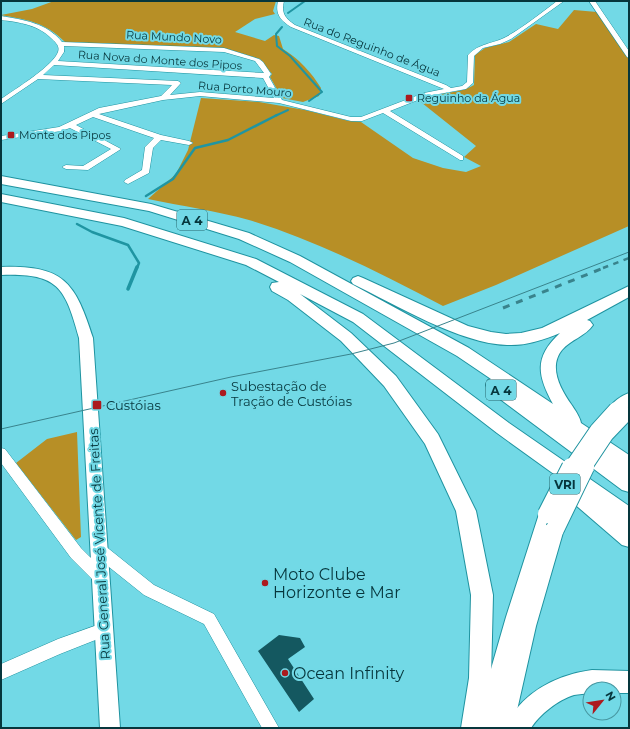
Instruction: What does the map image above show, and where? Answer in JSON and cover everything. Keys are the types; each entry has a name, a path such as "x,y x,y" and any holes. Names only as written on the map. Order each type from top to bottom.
{"highway":[{"name":"A 4","path":"1,180 151,208 244,236 295,259 370,299 458,359 629,484"},
{"name":"A 4","path":"1,198 124,222 251,262 358,318 503,428 629,517"},
{"path":"244,236 298,254 465,331 492,339 522,340 551,331 629,291"},
{"path":"213,251 293,296 346,337 390,381 432,439 466,511 482,595 480,678 473,728"},
{"path":"370,299 463,352 629,465"},
{"path":"577,429 557,398 551,384 548,374 548,363 552,353 558,343 568,335 629,302"},
{"name":"VRI","path":"503,428 553,474 629,538"},
{"path":"518,728 527,713 549,695 572,684 592,681 629,682"}],"main road":[{"name":"Rua General José Vicente de Freitas","path":"1,271 21,271 34,273 48,277 59,283 71,296 86,338 110,728"},
{"path":"484,728 515,617 551,521 606,435 624,412 629,398"},
{"path":"503,728 551,521"}],"street":[{"name":"Rua do Reguinho de Água","path":"281,1 279,12 280,15 288,23 299,29 444,86 450,90"},
{"name":"Rua Porto Mouro","path":"1,138 53,131 71,125 102,110 163,98 200,94 279,101 356,120 385,111 426,94 464,88 470,84 471,55 481,47 498,43 508,38 561,1"},
{"path":"592,1 626,45 629,56"},
{"path":"1,18 40,26 61,44 61,53 54,63 1,102"},
{"name":"Rua Mundo Novo","path":"61,44 224,50 252,58 261,63 268,73 267,76 265,76 279,101"},
{"name":"Rua Nova do Monte dos Pipos","path":"54,63 265,76"},
{"path":"35,76 178,83 163,98"},
{"path":"385,111 460,158"},
{"path":"92,114 159,137 189,143"},
{"path":"66,167 85,168 117,149 71,125"},
{"path":"128,182 146,171 149,146 159,137"},
{"path":"1,453 76,552 100,577"},
{"path":"99,550 149,590 209,619 271,728"},
{"path":"1,672 58,647 103,630"}],"shaded area":[{"path":"54,1 276,1 273,11 275,14 255,19 235,32 265,41 274,35 279,36 283,49 309,71 321,88 319,96 303,102 282,98 270,77 272,74 260,59 224,48 65,42 58,35 36,23 1,15 32,9"},
{"path":"574,10 597,12 629,58 629,226 496,285 443,306 348,258 274,228 212,211 148,199 176,174 188,150 201,98 259,102 305,110 349,121 361,122 413,158 443,168 466,172 481,166 464,157 476,146 417,99 454,92 474,85 475,55 485,48 509,42 536,24 558,29"},
{"path":"77,432 81,537 76,540 16,463 47,439"}],"building":[{"name":"Ocean Infinity","path":"279,635 300,638 305,647 288,659 314,699 299,712 258,651"}],"waterway":[{"path":"288,13 305,1"},
{"path":"282,27 276,34 277,46 290,56 322,92 309,101"},
{"path":"275,116 288,110"},
{"path":"146,196 173,179 195,148 228,140 275,116"},
{"path":"77,224 92,232 128,245 139,263 137,268"},
{"path":"128,289 137,267"}],"tram line":[{"path":"1,429 231,377 351,354 394,343 629,252"}],"railway":[{"path":"603,268 629,258"},
{"path":"503,308 606,267"}],"place":[{"name":"Reguinho da Água","path":"409,98"},
{"name":"Monte dos Pipos","path":"11,135"},
{"name":"Subestação de Tração de Custóias","path":"223,393"},
{"name":"Custóias","path":"97,405"},
{"name":"Moto Clube Horizonte e Mar","path":"265,583"},
{"name":"Ocean Infinity","path":"285,673"}]}
